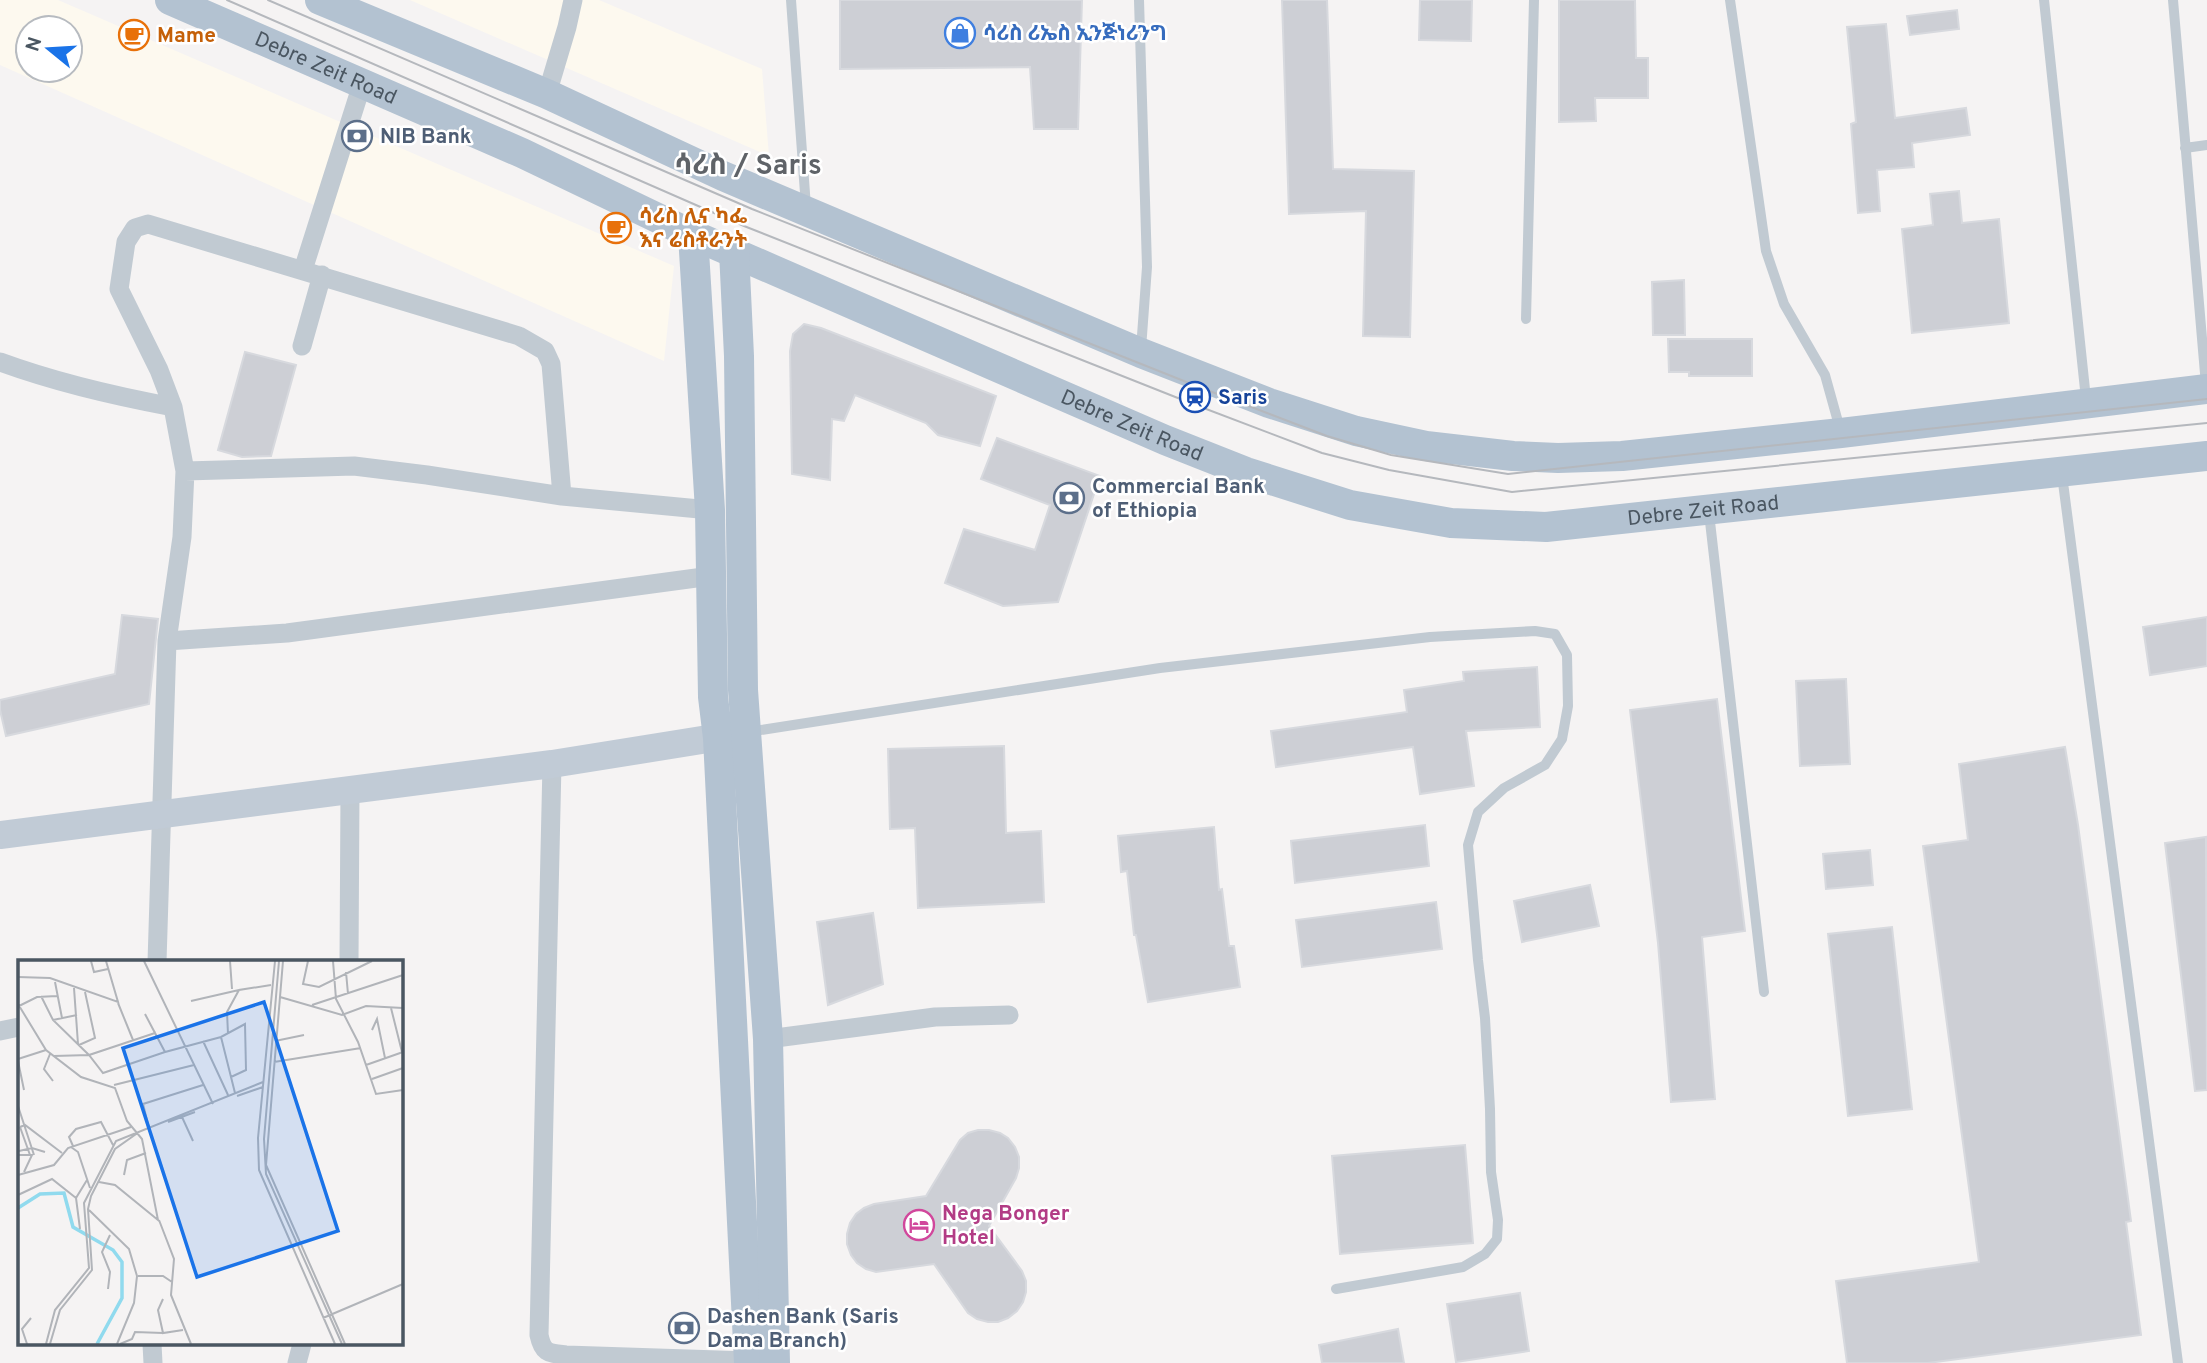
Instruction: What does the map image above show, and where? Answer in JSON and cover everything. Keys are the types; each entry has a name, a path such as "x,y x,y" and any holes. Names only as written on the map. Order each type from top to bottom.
{"main road":[{"name":"Debre Zeit Road","path":"170,0 522,153 693,234 1165,440 1246,472 1350,505 1451,523 1546,527 2207,456"},
{"path":"320,0 367,10 723,176 1141,352 1269,403 1356,430 1426,446 1513,456 1622,456 1841,433 2206,389"},
{"path":"693,234 710,510 713,696 732,735 768,1039 762,1361"},
{"path":"734,251 739,355 743,690 732,735 762,1361"}],"street":[{"path":"547,94 573,0"},
{"path":"302,346 313,273 362,84"},
{"path":"157,960 167,641 182,537 185,471 173,407 159,369 118,289 126,242 135,228 148,224 313,273 519,336 545,351 551,365 562,496"},
{"path":"0,362 46,379 173,407"},
{"path":"185,471 354,466 562,496 710,510"},
{"path":"167,641 287,633 711,576"},
{"path":"0,835 552,764 732,735"},
{"path":"552,764 539,1335 541,1346 549,1353 566,1355 762,1361"},
{"path":"349,960 350,791"},
{"path":"768,1039 935,1017 1009,1015"},
{"path":"0,1031 18,1027"},
{"path":"297,1363 301,1346"}],"lane":[{"path":"791,0 806,211"},
{"path":"1139,0 1147,267 1141,352"},
{"path":"1526,319 1534,0"},
{"path":"1730,0 1766,251 1784,304 1825,375 1841,433"},
{"path":"2043,0 2086,403"},
{"path":"2173,0 2206,389"},
{"path":"2185,148 2207,145"},
{"path":"2062,471 2178,1363"},
{"path":"1709,511 1764,992"},
{"path":"732,735 1160,668 1430,637 1535,631 1555,634 1567,655 1568,706 1562,739 1545,765 1504,788 1478,812 1468,845 1486,1018 1491,1172 1498,1220 1497,1239 1485,1254 1463,1267 1336,1289"}],"shaded area":[{"path":"0,0 58,0 674,266 664,361 43,84 84,84 84,14 14,14 14,71 0,65"},
{"path":"410,0 599,0 762,69 769,156"}],"building":[{"name":"ሳሪስ ሪኤስ ኢንጅነሪንግ","path":"840,0 1082,0 1078,129 1034,129 1030,67 840,69"},
{"path":"1282,0 1327,0 1333,169 1414,171 1410,337 1363,336 1366,211 1289,214"},
{"path":"1420,0 1472,0 1471,41 1419,40"},
{"path":"1559,0 1635,0 1636,58 1648,58 1648,98 1595,98 1596,121 1559,122"},
{"path":"1957,10 1959,29 1910,35 1907,16"},
{"path":"1886,24 1895,118 1966,108 1970,135 1912,143 1914,167 1877,170 1880,211 1858,213 1851,124 1856,122 1847,27"},
{"path":"1959,191 1962,223 1999,219 2009,323 1912,333 1902,229 1933,225 1930,194"},
{"path":"1684,280 1685,335 1653,335 1652,282"},
{"path":"804,324 821,328 996,396 980,446 938,435 926,423 855,395 844,421 832,419 830,480 792,474 790,351 793,334"},
{"path":"1668,339 1752,339 1752,376 1689,376 1689,372 1669,372"},
{"path":"245,352 296,365 271,456 242,457 218,450"},
{"path":"997,438 1100,476 1058,602 1003,606 945,583 964,529 1035,550 1050,505 981,479"},
{"path":"122,615 158,619 149,704 6,736 0,700 115,674"},
{"path":"2207,617 2207,666 2150,675 2143,627"},
{"path":"1537,667 1540,727 1466,731 1474,786 1420,794 1413,747 1276,767 1271,731 1407,712 1404,690 1464,681 1463,672"},
{"path":"1846,679 1850,764 1800,766 1796,681"},
{"path":"1717,699 1745,931 1702,937 1715,1099 1671,1102 1658,943 1630,710"},
{"path":"1004,746 1006,833 1041,831 1044,902 918,908 915,828 890,829 888,749"},
{"path":"2065,747 2078,825 2131,1221 2126,1222 2141,1335 1928,1363 1847,1363 1836,1281 1979,1262 1923,846 1968,840 1959,764"},
{"path":"1425,825 1429,866 1295,883 1291,841"},
{"path":"1214,827 1219,890 1222,889 1229,946 1234,946 1240,987 1148,1002 1134,935 1127,871 1121,872 1118,836"},
{"path":"2206,837 2207,1090 2195,1091 2165,843"},
{"path":"1870,850 1873,885 1826,889 1823,854"},
{"path":"1590,885 1599,926 1522,942 1514,901"},
{"path":"1436,902 1442,949 1302,967 1296,920"},
{"path":"873,913 883,984 828,1005 817,922"},
{"path":"1892,927 1912,1109 1848,1116 1828,934"},
{"name":"Nega Bonger Hotel","path":"989,1130 1008,1138 1019,1157 1016,1178 989,1226 1022,1271 1026,1292 1017,1311 998,1322 977,1319 968,1313 934,1264 876,1272 857,1263 847,1244 850,1223 856,1214 874,1204 926,1196 960,1140 968,1133"},
{"path":"1465,1145 1473,1243 1340,1254 1332,1156"},
{"path":"1520,1293 1529,1351 1456,1362 1447,1304"},
{"path":"1398,1329 1404,1363 1322,1363 1319,1345"}],"tram line":[{"path":"227,0 744,226 1322,453 1389,470 1512,492 2207,423"},
{"path":"268,0 752,209 1199,387 1327,436 1391,455 1508,474 2207,399"}],"place":[{"name":"ሳሪስ ሪኤስ ኢንጅነሪንግ","path":"960,33"},
{"name":"Mame","path":"134,35"},
{"name":"NIB Bank","path":"357,136"},
{"name":"ሳሪስ ሊና ካፌ እና ሬስቶራንት","path":"616,228"},
{"name":"Saris","path":"1195,397"},
{"name":"Commercial Bank of Ethiopia","path":"1069,498"},
{"name":"Nega Bonger Hotel","path":"919,1225"},
{"name":"Dashen Bank (Saris Dama Branch)","path":"684,1328"}],"district":[{"name":"ሳሪስ / Saris","path":"748,164"}]}
